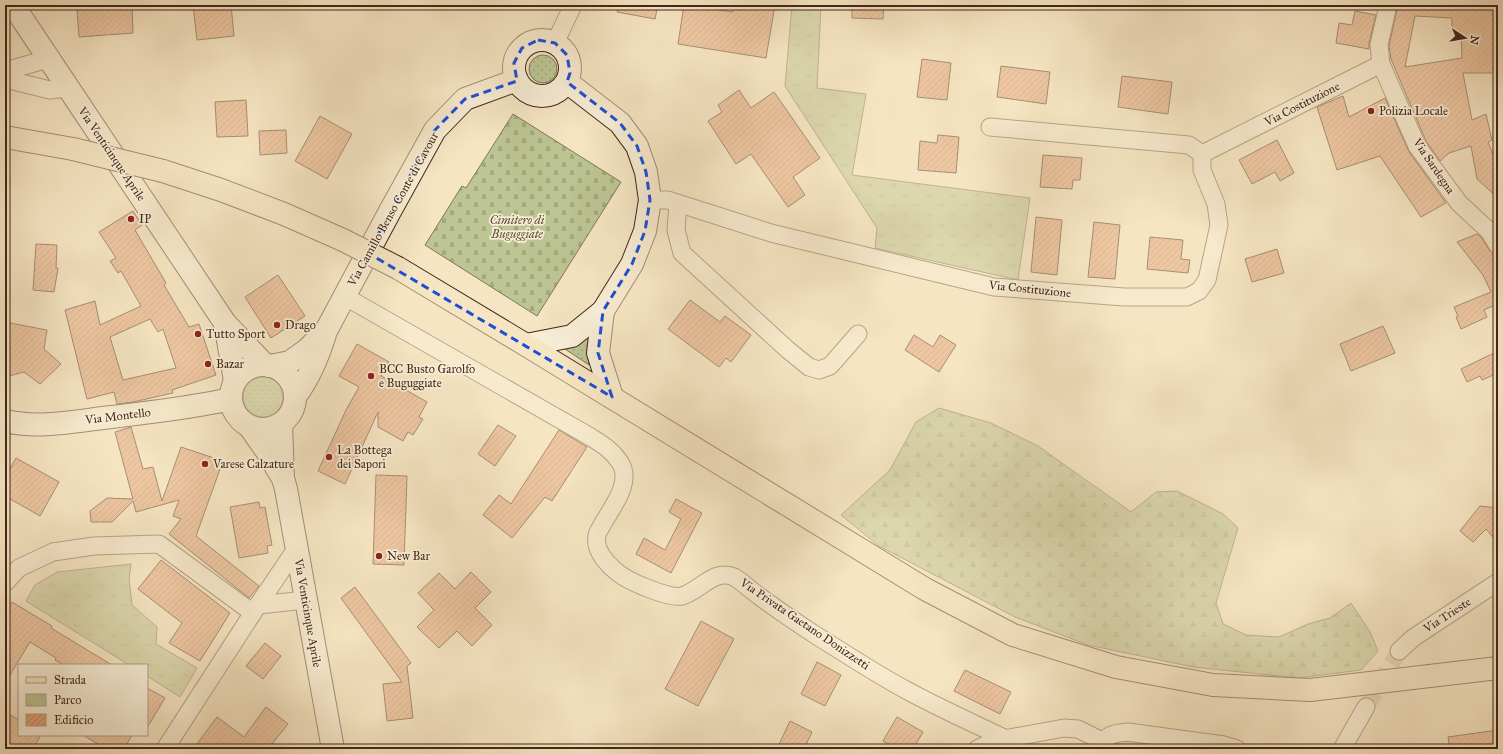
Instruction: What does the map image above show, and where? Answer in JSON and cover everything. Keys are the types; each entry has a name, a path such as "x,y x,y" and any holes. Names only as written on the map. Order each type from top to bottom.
{"main road":[{"name":"Via Venticinque Aprile","path":"13,5 225,323 268,365"},
{"path":"547,40 555,43 562,48 567,55 570,64 570,73 567,82 561,89 546,96 537,96 529,93 522,88 514,72 514,63 517,55 522,48 530,42 547,40"},
{"name":"Via Camillo Benso Conte di Cavour","path":"295,397 306,382 321,348 326,331 344,296 435,130 465,99 517,80"},
{"path":"526,344 572,336 603,311 632,264 645,231 650,200 646,172 637,146 620,123 567,82"},
{"path":"5,137 73,149 163,171 221,190 284,214 343,240 398,268 526,344 925,589 1013,635 1116,667 1213,685 1310,690 1498,668"},
{"path":"603,311 598,353 612,397"},
{"name":"Via Venticinque Aprile","path":"225,323 233,390"},
{"name":"Via Camillo Benso Conte di Cavour","path":"268,365 290,362 308,349 326,331"},
{"path":"268,365 280,370 288,377 293,386 295,397 293,407 281,424 271,428 260,429 242,422 236,415 233,390 241,374 248,369 256,366 268,365"},
{"name":"Via Montello","path":"5,421 15,424 54,424 193,407 233,390"},
{"name":"Via Venticinque Aprile","path":"281,424 283,478 333,749"},
{"name":"Via Venticinque Aprile","path":"250,426 283,478"}],"street":[{"path":"555,43 573,5"},
{"name":"Via Sardegna","path":"1388,5 1379,45 1381,64 1418,146 1459,202 1489,231 1498,246"},
{"path":"5,71 48,59"},
{"name":"Via Costituzione","path":"650,200 668,200 771,233 994,287 1124,297 1188,297 1199,291 1207,280 1218,225 1216,204 1202,170 1202,154 1381,64"},
{"path":"5,79 50,90 67,88"},
{"path":"990,128 1189,145 1202,154"},
{"path":"678,204 676,230 682,253 788,350 809,367 819,370 830,366 858,334"},
{"name":"Via Privata Gaetano Donizzetti","path":"344,296 610,450 620,462 624,471 625,481 597,536 597,546 602,557 617,573 656,592 670,596 681,596 694,590 715,576 725,575 734,577 757,595 817,636 906,690 1006,739"},
{"path":"5,583 19,568 53,552 94,546 159,544 256,609 306,600"},
{"path":"165,749 296,549"},
{"name":"Via Trieste","path":"1399,651 1413,638 1498,582"},
{"path":"1342,749 1366,707"},
{"path":"977,749 993,741 1064,728 1078,729 1100,745 1114,733 1128,732 1149,742 1224,745 1237,749"}],"highlighted area":[{"path":"538,40 555,43 567,55 570,73 567,82 620,123 637,146 646,172 650,200 645,231 632,264 603,311 598,353 612,397 368,253 435,130 465,99 517,81 514,63 522,48"}],"green space":[{"path":"792,5 821,5 817,88 866,94 852,175 1030,198 1018,280 875,248 877,228 785,86"},
{"path":"543,55 553,59 557,69 553,79 543,83 533,79 529,69 533,59"},
{"name":"Cimitero di Buguggiate","path":"513,114 621,182 537,316 425,245 462,186 466,188"},
{"path":"590,335 587,350 589,365 565,349 577,345"},
{"path":"259,377 267,377 274,380 280,386 283,397 280,408 274,414 267,417 259,417 252,414 246,408 243,401 243,393 246,386 252,380"},
{"path":"939,408 991,423 1038,446 1131,512 1156,492 1177,491 1223,514 1238,528 1216,603 1223,624 1246,635 1279,637 1308,624 1330,618 1351,603 1370,632 1378,651 1361,670 1298,678 1193,667 1088,645 1015,617 879,546 841,515 890,470 916,422"},
{"path":"131,564 129,579 132,605 157,627 156,644 197,668 180,697 148,677 148,664 127,664 26,601 35,585 57,572"},
{"path":"1129,738 1153,742 1150,749 1109,749 1117,741"}],"building":[{"path":"132,5 133,33 79,37 77,9"},
{"path":"193,5 231,5 234,36 197,40"},
{"path":"618,5 658,5 655,19 617,12"},
{"path":"684,5 733,12 734,5 775,5 766,58 678,44"},
{"path":"852,5 884,5 883,19 852,18"},
{"path":"1398,5 1498,5 1497,73 1463,73 1472,120 1486,114 1492,140 1488,142 1498,167 1498,198 1477,179 1471,146 1449,153 1440,161 1426,141 1391,59 1389,46","holes":["1415,16 1452,18 1452,32 1461,32 1462,58 1405,67"]},
{"path":"1355,11 1376,15 1369,43 1369,49 1336,43 1339,23 1352,25"},
{"path":"922,59 951,63 947,100 917,97"},
{"path":"1001,66 1050,72 1046,104 997,97"},
{"path":"1122,76 1172,82 1168,114 1118,107"},
{"path":"739,90 751,108 774,92 820,158 793,177 805,195 788,207 751,154 736,164 708,121 722,112 718,105"},
{"path":"1343,96 1349,117 1385,98 1409,152 1446,203 1421,217 1380,156 1337,170 1317,107"},
{"path":"246,100 248,136 217,137 215,102"},
{"path":"320,116 352,134 327,179 295,161"},
{"path":"286,130 287,153 260,155 259,131"},
{"path":"938,135 959,137 956,173 918,170 920,141 937,143"},
{"path":"1277,140 1294,173 1280,181 1275,172 1252,184 1239,160"},
{"path":"1043,155 1082,158 1080,180 1073,180 1072,189 1040,187"},
{"path":"133,211 142,225 135,230 166,283 164,285 189,327 199,324 216,375 172,390 173,393 133,402 117,404 114,392 87,399 65,310 95,301 100,325 141,306 121,271 118,273 110,261 116,258 99,232","holes":["150,319 158,332 163,329 176,368 123,380 110,337"]},
{"path":"1036,217 1062,220 1057,275 1031,272"},
{"path":"1094,222 1120,225 1115,279 1088,277"},
{"path":"1477,234 1481,237 1490,251 1494,255 1498,256 1498,307 1497,304 1484,310 1487,317 1461,329 1454,307 1491,292 1483,275 1457,242"},
{"path":"1150,237 1183,240 1181,259 1190,260 1188,273 1147,269"},
{"path":"36,244 57,245 56,268 58,268 54,292 33,290"},
{"path":"1277,249 1284,273 1252,282 1245,259"},
{"path":"278,275 305,316 271,338 245,297"},
{"path":"690,300 720,322 725,316 751,335 731,362 726,358 719,367 668,329"},
{"path":"5,322 47,330 44,349 61,364 40,384 24,372 5,377"},
{"path":"1383,326 1395,353 1351,371 1340,344"},
{"path":"914,335 933,347 940,335 956,345 939,372 905,350"},
{"path":"357,344 389,362 381,376 427,402 419,417 423,419 413,435 408,432 403,441 378,427 378,412 345,484 318,471 346,410 359,387 339,376"},
{"path":"1498,351 1498,373 1482,380 1480,376 1467,382 1461,369"},
{"path":"498,425 516,436 495,466 478,454"},
{"path":"131,427 143,469 153,467 162,501 181,447 223,461 196,536 259,586 249,598 169,534 181,519 173,516 179,500 136,512 133,501 112,522 91,522 90,511 107,498 133,499 115,432"},
{"path":"559,430 587,447 552,501 545,497 512,538 483,515 499,495 511,504"},
{"path":"16,458 59,482 40,516 5,496 5,478"},
{"path":"376,475 407,476 404,565 373,564"},
{"path":"676,499 702,513 671,573 636,554 644,538 665,550 681,519 669,512"},
{"path":"259,502 260,508 265,507 272,545 267,546 268,553 239,558 230,507"},
{"path":"1480,506 1498,508 1498,543 1486,529 1473,542 1460,531"},
{"path":"161,560 230,613 200,661 169,643 182,623 138,589"},
{"path":"471,572 491,592 475,608 492,625 472,646 457,631 439,648 417,627 434,610 418,593 439,573 455,589"},
{"path":"355,587 411,663 407,666 413,718 387,721 383,684 402,682 341,598"},
{"path":"12,602 110,664 62,664 55,660 56,658 30,642 5,683 5,613"},
{"path":"701,621 734,639 698,706 665,689"},
{"path":"265,643 281,656 263,679 246,666"},
{"path":"817,662 841,675 825,706 801,694"},
{"path":"965,670 1011,692 1000,714 954,691"},
{"path":"148,689 165,698 148,726"},
{"path":"266,707 288,724 268,749 193,749 217,717 244,737"},
{"path":"5,712 18,719 18,736 40,736 33,749 18,749 5,741"},
{"path":"897,717 923,732 913,749 897,749 883,741"},
{"path":"790,721 812,732 804,749 777,749"},
{"path":"1498,730 1498,749 1450,749 1448,737"},
{"path":"85,736 131,736 124,749 106,749"}],"tunnel":[{"path":"1366,707 1399,651"}],"place":[{"name":"Polizia Locale","path":"1371,111"},
{"name":"IP","path":"131,219"},
{"name":"Drago","path":"277,325"},
{"name":"Tutto Sport","path":"198,334"},
{"name":"Bazar","path":"208,364"},
{"name":"BCC Busto Garolfo e Buguggiate","path":"371,376"},
{"name":"La Bottega dei Sapori","path":"329,457"},
{"name":"Varese Calzature","path":"205,464"},
{"name":"New Bar","path":"379,556"}]}
